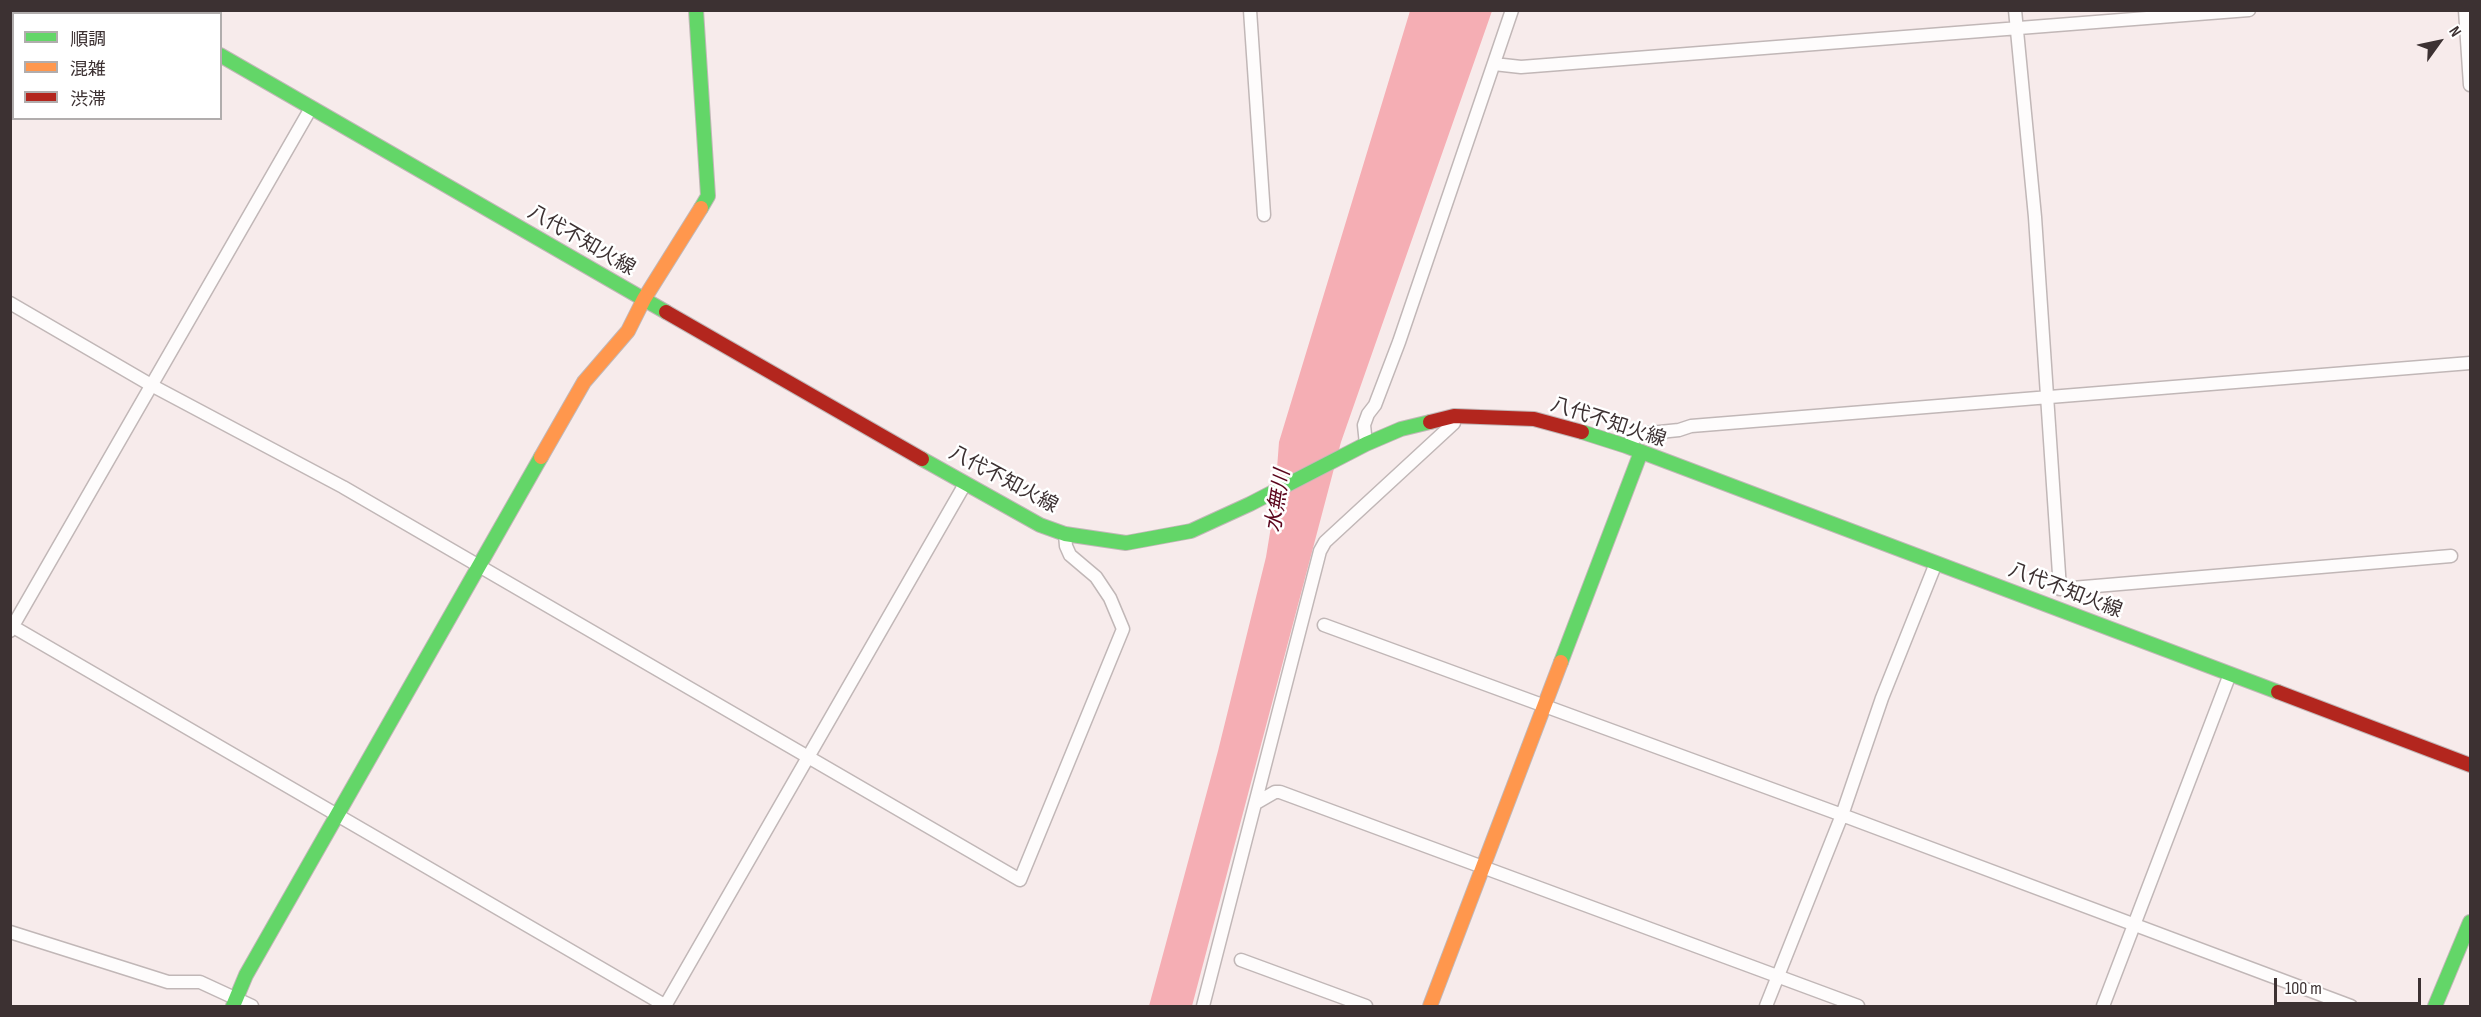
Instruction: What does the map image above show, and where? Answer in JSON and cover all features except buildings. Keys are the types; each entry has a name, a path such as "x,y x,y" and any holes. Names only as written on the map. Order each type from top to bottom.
{"main road":[{"path":"235,1003 246,975 584,382 628,332 644,299 671,259 708,196 696,10"},
{"name":"八代不知火線","path":"222,57 965,484 1040,525 1065,534 1126,543 1191,531 1401,429 1454,416 1534,419 1559,424 1626,446 2470,765"},
{"path":"1430,1006 1641,452"},
{"path":"2434,1006 2470,922"}],"street":[{"path":"1250,10 1264,215"},
{"path":"1362,446 1364,425 1375,405 1399,342 1512,10"},
{"path":"2016,10 2035,217 2060,589 2451,556"},
{"path":"1494,64 1521,67 2248,10"},
{"path":"2465,10 2470,85"},
{"path":"311,108 11,627 665,1006 965,484"},
{"path":"10,303 151,385 343,487 1020,880 1123,629 1110,598 1096,577 1070,555 1066,546 1065,534"},
{"path":"1626,446 1640,434 1679,430 1691,426 2470,363"},
{"path":"1203,1006 1320,551 1325,542 1454,423 1454,416"},
{"path":"1766,1006 1842,815 1882,698 1936,563"},
{"path":"1324,625 1842,815 2351,1006"},
{"path":"2103,1006 2136,925 2230,674"},
{"path":"1256,803 1275,792 1280,792 1858,1006"},
{"path":"10,932 168,982 200,982 235,1003 252,1006"},
{"path":"1240,960 1366,1006"}],"water":[{"name":"水無川","path":"1410,11 1492,11 1341,442 1192,1006 1149,1006 1218,751 1266,557 1274,508 1279,442"}],"traffic: fast":[{"path":"696,10 708,196 701,208"},
{"path":"222,56 666,312"},
{"path":"922,459 1040,525 1065,534 1126,543 1191,531 1250,504 1366,444 1401,429 1430,422"},
{"path":"1582,432 1626,446 2278,692"},
{"path":"1561,662 1641,452"},
{"path":"233,1006 246,975 541,457"},
{"path":"2435,1006 2470,922"}],"traffic: slow":[{"path":"541,457 584,382 628,331 644,299 701,208"},
{"path":"1430,1006 1561,662"}],"traffic: jam":[{"path":"666,312 922,459"},
{"path":"1430,422 1454,416 1534,419 1582,432"},
{"path":"2278,692 2470,765"}]}
